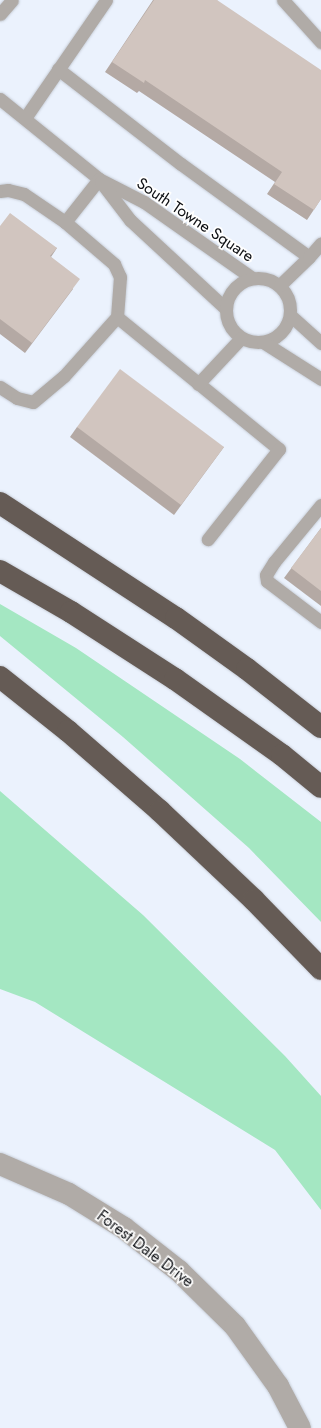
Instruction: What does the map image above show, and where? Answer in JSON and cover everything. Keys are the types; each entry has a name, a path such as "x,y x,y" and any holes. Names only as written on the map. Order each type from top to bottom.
{"highway":[{"path":"0,503 176,618 247,669 321,727"},
{"path":"0,570 176,679 282,755 321,787"},
{"path":"0,677 68,731 160,811 249,894 321,969"},
{"path":"0,694 68,731"}],"street":[{"name":"Forest Dale Drive","path":"0,1164 69,1194 124,1228 179,1271 235,1326 278,1386 300,1428"}],"lane":[{"path":"0,14 12,0"},
{"path":"25,118 106,0"},
{"path":"283,0 321,42"},
{"path":"58,69 181,164 309,257"},
{"name":"South Towne Square","path":"0,99 98,179 130,220 226,309"},
{"path":"65,222 98,179"},
{"name":"South Towne Square","path":"98,179 144,202 252,278"},
{"path":"0,191 8,190 24,194 65,222 114,264 120,277 117,317 64,376 33,402 17,398 0,387"},
{"path":"226,309 227,320 233,330 241,338 252,342 263,342 274,338 283,332 289,322 291,305 287,294 280,285 321,243"},
{"name":"South Towne Square","path":"226,309 227,300 233,290 241,282 252,278 270,279 280,285"},
{"path":"290,315 321,343"},
{"path":"117,317 279,449 208,539"},
{"path":"198,384 241,338"},
{"path":"263,342 321,380"},
{"path":"321,505 274,562 266,576 267,581 321,622"}],"green space":[{"path":"0,604 76,648 240,759 321,822 321,922 249,848 123,737 0,636"},
{"path":"0,791 143,915 285,1056 321,1096 321,1210 275,1150 35,1002 0,989"}],"building":[{"path":"154,0 217,0 321,70 321,199 314,210 274,184 282,172 145,80 144,83 112,62"},
{"path":"10,213 57,248 50,256 80,279 32,343 0,319 0,226"},
{"path":"120,369 224,447 181,505 77,427"},
{"path":"321,528 321,591 291,568"}]}
